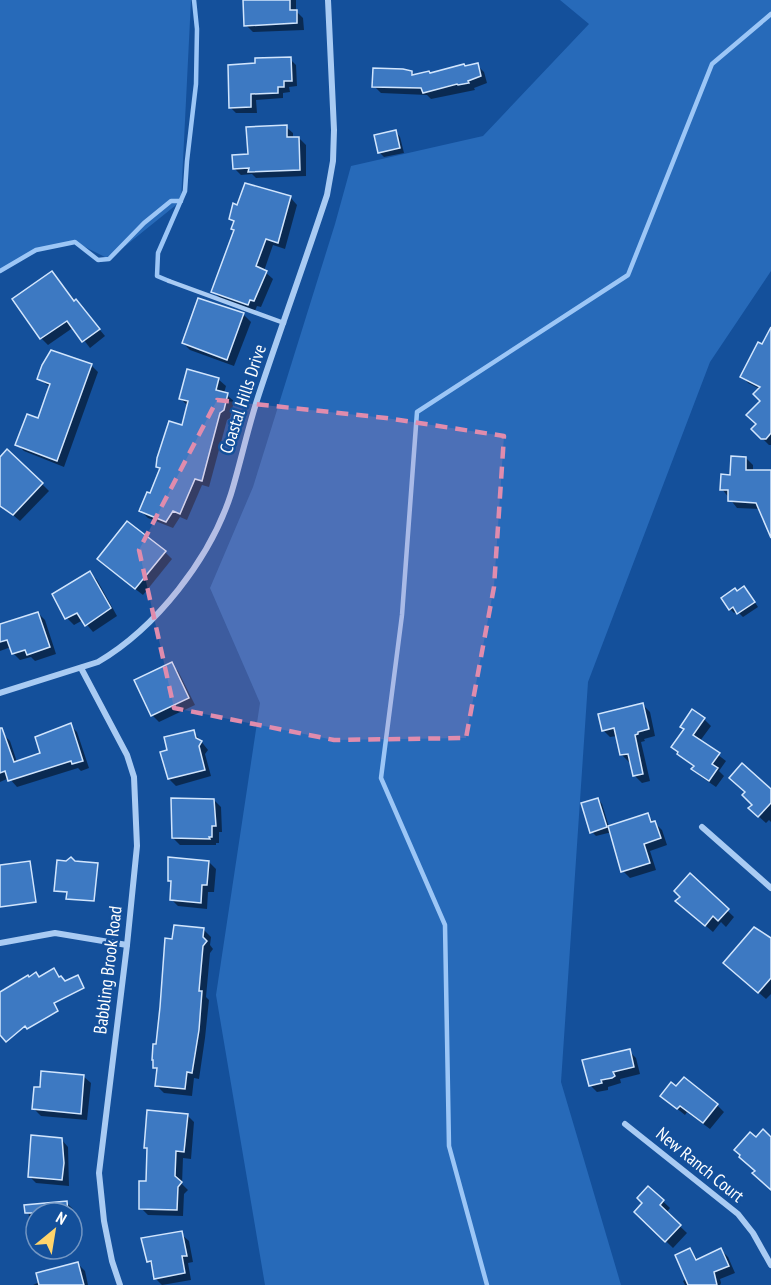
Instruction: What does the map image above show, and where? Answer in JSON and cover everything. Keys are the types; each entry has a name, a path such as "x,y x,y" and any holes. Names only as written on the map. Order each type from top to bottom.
{"street":[{"name":"Coastal Hills Drive","path":"0,693 81,668 111,655 149,622 178,589 207,546 231,495 258,396 327,195 333,161 334,130 328,0"},
{"name":"Babbling Brook Road","path":"81,668 127,755 134,777 137,846 128,945 99,1173 104,1221 110,1253 120,1285"},
{"path":"702,827 771,888"},
{"path":"0,943 55,933 128,945"},
{"name":"New Ranch Court","path":"625,1124 738,1214 753,1233 771,1265"}],"lane":[{"path":"169,281 284,323"}],"highlighted area":[{"path":"217,400 386,418 504,436 494,587 466,738 334,740 174,708 139,550"}],"shaded area":[{"path":"0,0 191,0 181,201 109,259 75,242 36,250 0,271"},
{"path":"560,0 771,0 771,271 710,362 588,682 561,1082 621,1285 265,1285 216,995 260,703 210,588 253,487 351,166 483,136 589,24"}],"building":[{"path":"243,0 290,0 290,10 297,10 297,23 244,26"},
{"path":"291,57 292,81 284,81 284,87 278,87 278,93 251,94 251,107 229,108 228,65 255,63 255,58"},
{"path":"478,63 481,76 468,81 469,83 423,93 421,88 372,87 373,68 403,69 412,71 412,75"},
{"path":"287,125 287,137 299,137 300,170 248,172 249,168 233,169 232,155 248,154 246,127"},
{"path":"396,130 400,148 378,153 374,135"},
{"path":"245,183 291,196 278,243 266,239 256,266 267,271 254,301 250,300 248,305 211,292 234,230 231,229 234,221 229,219 233,203 237,205"},
{"path":"52,271 74,301 76,299 100,329 82,342 67,321 40,339 12,299"},
{"path":"198,298 244,313 227,360 182,343"},
{"path":"771,327 771,433 766,439 761,439 751,429 756,424 746,415 760,401 753,394 760,387 740,377 758,342 762,344"},
{"path":"51,350 92,364 57,461 15,445 27,414 38,418 50,384 37,379"},
{"path":"187,369 219,378 216,390 228,393 224,410 220,413 202,481 195,479 180,514 173,511 166,522 139,511 147,492 150,493 160,468 156,467 157,458 169,421 182,425 188,401 179,399"},
{"path":"7,449 43,483 13,515 0,506 0,457"},
{"path":"731,456 746,457 746,470 771,470 771,538 756,503 728,501 728,490 720,490 721,474 730,475"},
{"path":"127,521 166,551 135,589 97,559"},
{"path":"90,571 111,608 85,626 77,613 65,619 52,594"},
{"path":"744,586 755,602 737,614 733,607 729,610 721,598 735,588 737,591"},
{"path":"38,612 50,647 27,655 25,650 12,654 7,640 0,642 0,624"},
{"path":"172,662 189,698 151,716 134,680"},
{"path":"643,703 649,729 635,735 643,774 633,776 628,754 620,755 614,728 602,731 598,714"},
{"path":"692,709 705,718 693,735 720,753 712,764 718,768 709,781 691,769 694,766 671,747 684,729 680,727"},
{"path":"71,723 83,761 72,764 71,761 8,781 5,771 0,773 0,728 2,728 14,762 40,753 35,737"},
{"path":"194,730 196,738 202,741 199,746 205,770 168,779 160,752 167,750 164,737"},
{"path":"742,763 771,789 771,803 758,817 748,808 752,805 742,795 745,792 729,778"},
{"path":"171,798 214,799 216,826 212,826 210,839 172,838"},
{"path":"598,798 607,827 590,833 581,803"},
{"path":"648,813 651,822 655,821 661,838 644,844 650,863 621,872 608,826"},
{"path":"71,857 75,861 98,863 94,901 66,899 67,892 54,891 57,860 66,861"},
{"path":"168,857 209,861 207,885 202,885 201,903 170,900 171,881 168,881"},
{"path":"30,861 36,902 0,907 0,865"},
{"path":"690,873 729,909 718,921 713,916 705,926 675,901 680,897 674,891"},
{"path":"174,925 204,928 203,937 207,941 203,946 199,991 202,991 199,1030 192,1073 187,1072 185,1089 155,1086 157,1068 153,1068 152,1060 160,1007 165,938 172,939"},
{"path":"754,927 771,938 771,978 758,993 723,963"},
{"path":"54,968 59,977 61,976 65,981 78,975 84,988 54,1003 58,1011 27,1029 25,1026 6,1042 0,1035 0,992 28,975 29,977 36,972 39,977"},
{"path":"630,1049 634,1067 613,1072 615,1076 612,1078 589,1086 582,1060"},
{"path":"41,1071 84,1075 81,1114 32,1109 34,1087 40,1087"},
{"path":"684,1077 718,1104 703,1123 680,1106 677,1109 660,1096 671,1082 676,1086"},
{"path":"147,1110 188,1114 184,1152 176,1151 175,1176 182,1182 178,1187 177,1210 139,1209 139,1181 146,1181 147,1148 144,1148"},
{"path":"763,1129 771,1137 771,1190 752,1173 755,1171 734,1150 750,1132 756,1137"},
{"path":"31,1135 62,1138 64,1163 62,1180 28,1177"},
{"path":"648,1186 664,1200 660,1205 681,1225 665,1242 634,1212 642,1203 637,1198"},
{"path":"182,1231 187,1256 182,1256 185,1273 154,1279 151,1261 147,1262 141,1238"},
{"path":"690,1248 696,1260 721,1248 729,1266 714,1272 717,1285 688,1285 675,1255"},
{"path":"78,1262 84,1285 39,1285 36,1273"}],"waterway":[{"path":"169,281 157,276 158,253 185,191 196,84 197,29 194,0"},
{"path":"487,1285 449,1146 445,925 381,778 402,615 417,412 628,275 712,64 771,14"},
{"path":"0,271 36,250 75,242 98,260 109,259 144,223 171,201 181,201"}]}
